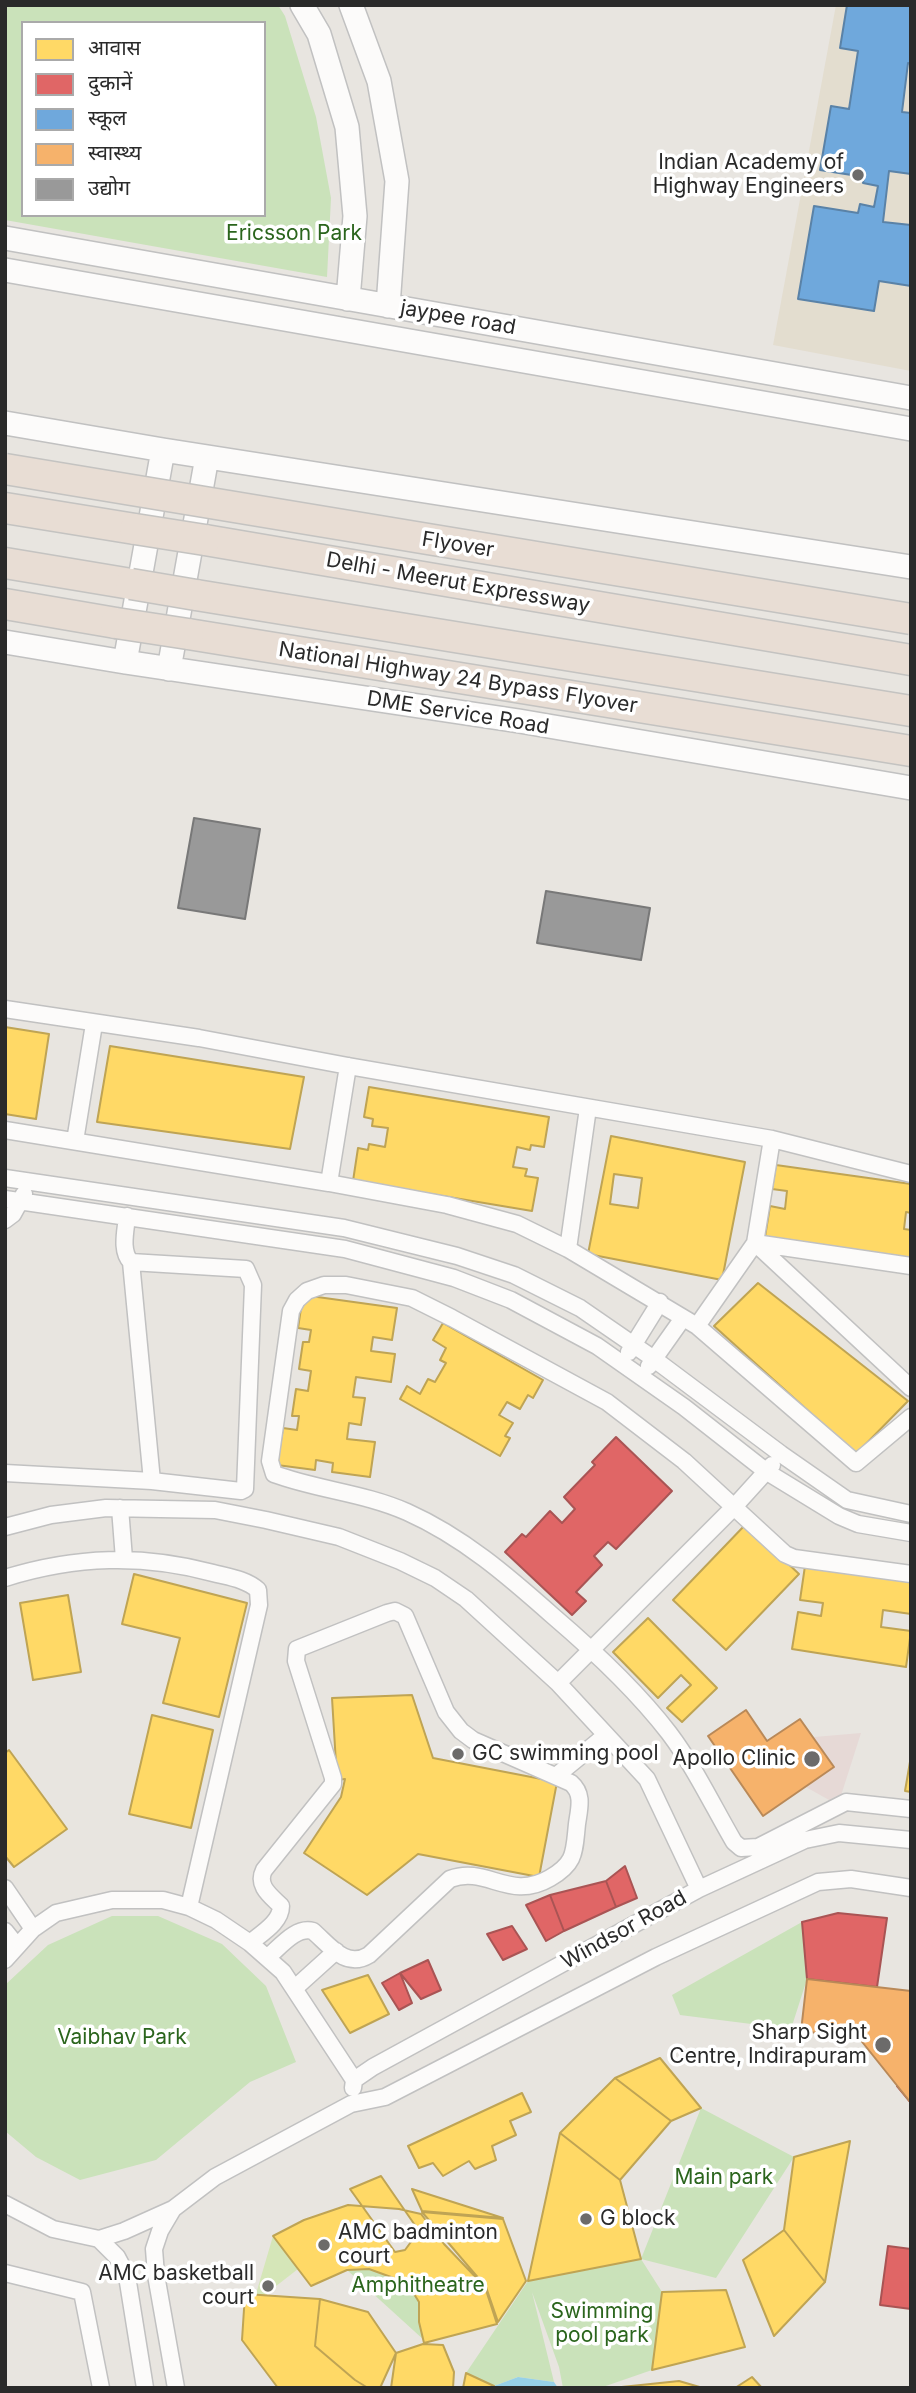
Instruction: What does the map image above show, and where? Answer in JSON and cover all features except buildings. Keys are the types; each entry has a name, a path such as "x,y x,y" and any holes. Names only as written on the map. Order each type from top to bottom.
{"highway":[{"name":"Flyover","path":"5,468 911,619"},
{"name":"Delhi - Meerut Expressway","path":"5,508 911,660"},
{"path":"5,563 911,711"},
{"name":"National Highway 24 Bypass Flyover","path":"9,605 911,751"}],"street":[{"path":"302,5 318,34 347,127 355,216 348,299"},
{"path":"351,5 379,81 397,181 388,306"},
{"name":"jaypee road","path":"5,238 911,398"},
{"path":"5,270 911,429"},
{"path":"5,423 911,567"},
{"path":"125,662 163,450"},
{"path":"169,669 207,457"},
{"name":"DME Service Road","path":"5,642 519,722 911,788"},
{"path":"5,1009 199,1038 772,1139 911,1174"},
{"path":"75,1141 94,1024"},
{"path":"329,1183 348,1066"},
{"path":"568,1249 588,1108"},
{"path":"5,1129 329,1183 447,1205 517,1224 568,1249 690,1322 856,1463 911,1417"},
{"path":"642,1376 755,1243 772,1139"},
{"path":"5,1178 344,1228 457,1256 514,1275 580,1308 847,1500 911,1514"},
{"path":"5,1220 13,1214 13,1200 28,1182"},
{"path":"13,1200 345,1250 454,1278 521,1305 585,1339 642,1376 767,1472 812,1500 858,1524 911,1533"},
{"path":"127,1216 124,1242 127,1258 131,1262 152,1481"},
{"path":"755,1243 911,1266"},
{"path":"755,1243 911,1388"},
{"path":"5,1473 152,1481 241,1491 245,1489 253,1285 246,1269 131,1262"},
{"path":"911,1574 794,1558 777,1548 684,1461 607,1402 412,1298 346,1285 324,1285 307,1291 297,1300 291,1311 270,1461 275,1474 381,1502 436,1526 496,1565 591,1649 670,1734 734,1842 741,1848 758,1847 846,1802 911,1809"},
{"path":"622,1363 660,1302"},
{"path":"558,1683 734,1507 781,1454"},
{"path":"120,1508 124,1559"},
{"path":"5,1527 51,1515 120,1508 215,1510 339,1537 401,1561 435,1578 467,1599 558,1683 647,1779 699,1889"},
{"path":"5,1578 65,1564 124,1559 178,1564 246,1582 258,1590 260,1597 189,1907"},
{"path":"250,1943 278,1919 282,1910 262,1884 260,1877 333,1784 296,1661 297,1649 387,1613 400,1613 405,1616 453,1723 473,1740 577,1788 579,1795 573,1853 568,1866 544,1882 522,1888 471,1875 450,1879 369,1955 361,1959 351,1961 308,1929 297,1932 268,1957"},
{"path":"556,1776 606,1735"},
{"name":"Windsor Road","path":"354,2080 373,2067 699,1889 804,1840 839,1833 911,1840"},
{"name":"Windsor Road","path":"173,2209 215,2177 351,2104 385,2096 656,1957 818,1882 851,1879 911,1888"},
{"path":"5,1888 33,1928"},
{"path":"5,1960 33,1928 56,1913 112,1900 163,1900 189,1907 216,1920 250,1943 268,1957 295,1988 354,2080 351,2104"},
{"path":"5,1931 17,1946"},
{"path":"295,1988 336,1951"},
{"path":"5,2203 53,2229 99,2239 173,2209"},
{"path":"173,2209 160,2231 154,2249 176,2388"},
{"path":"99,2239 117,2257 127,2276 145,2388"},
{"path":"5,2273 82,2292 101,2388"}],"shaded area":[{"name":"Indian Academy of Highway Engineers","path":"836,5 911,5 911,371 773,345"},
{"name":"Apollo Clinic","path":"861,1733 838,1805 788,1777 756,1742"}],"green space":[{"name":"Ericsson Park","path":"5,5 278,5 285,16 316,117 331,198 327,277 5,220"},
{"name":"Vaibhav Park","path":"112,1916 158,1916 222,1944 266,1986 296,2062 250,2082 156,2160 80,2180 36,2157 5,2131 5,1985 48,1945"},
{"path":"802,1922 807,1979 791,2029 680,2015 672,1995"},
{"name":"Main park","path":"701,2108 794,2157 716,2278 641,2259"},
{"name":"AMC badminton court","path":"348,2205 374,2253 347,2270 311,2286 298,2269 253,2304 273,2236"},
{"name":"Amphitheatre","path":"432,2244 425,2341 347,2270"},
{"name":"Swimming pool park","path":"641,2259 662,2292 652,2370 600,2388 563,2388 559,2367 532,2292 554,2382 518,2377 494,2386 466,2373 528,2281"}],"water":[{"path":"518,2377 554,2382 558,2388 494,2388"}],"place":[{"name":"Indian Academy of Highway Engineers","path":"858,175"},
{"name":"GC swimming pool","path":"458,1754"},
{"name":"Apollo Clinic","path":"812,1759"},
{"name":"Sharp Sight Centre, Indirapuram","path":"883,2045"},
{"name":"G block","path":"586,2219"},
{"name":"AMC badminton court","path":"324,2245"},
{"name":"AMC basketball court","path":"268,2286"}]}
